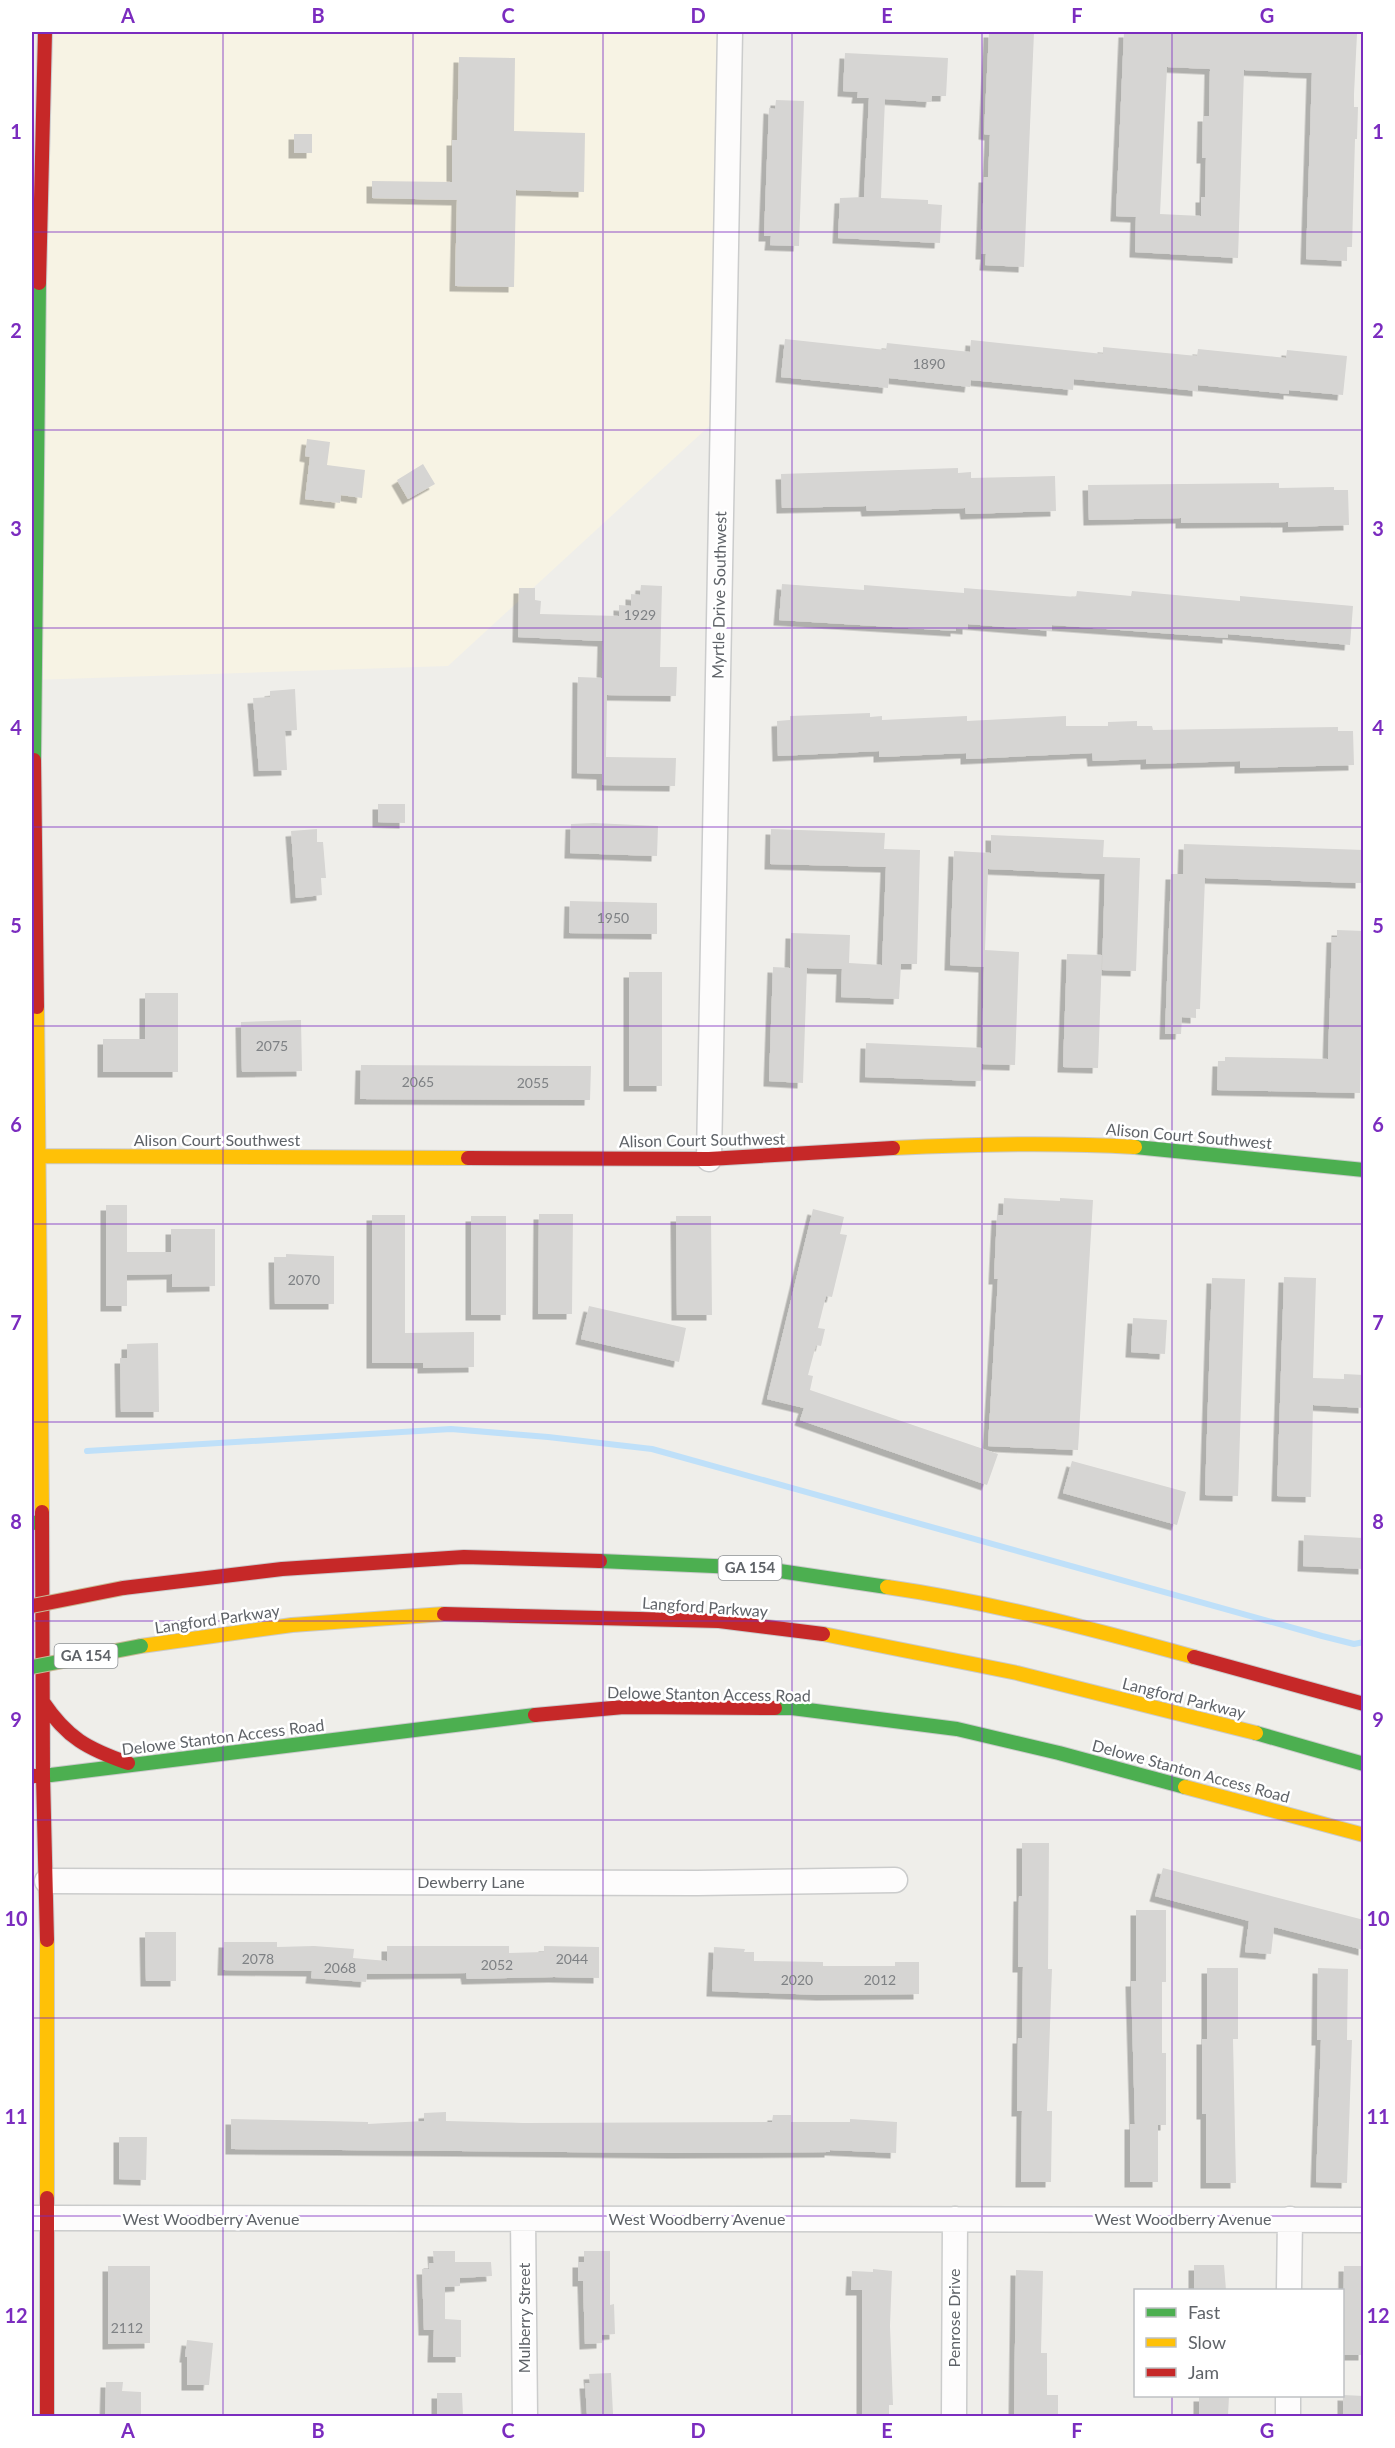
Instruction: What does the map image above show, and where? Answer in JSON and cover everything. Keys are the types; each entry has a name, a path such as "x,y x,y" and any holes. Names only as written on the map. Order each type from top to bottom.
{"main road":[{"path":"45,32 36,128 33,602 34,844 40,1156 37,1522 43,1702 37,1776 47,1881 39,2218 46,2416"},
{"name":"Alison Court Southwest","path":"40,1156 709,1159 988,1143 1077,1143 1170,1149 1364,1170"},
{"name":"GA 154","path":"32,1606 123,1588 282,1569 464,1557 651,1562 759,1568 922,1592 1106,1633 1364,1704"},
{"name":"Langford Parkway","path":"32,1667 141,1646 292,1625 429,1614 571,1616 719,1622 837,1636 1017,1673 1256,1733 1364,1764"},
{"path":"43,1702 68,1736 94,1751 133,1765"},
{"name":"Delowe Stanton Access Road","path":"37,1776 542,1714 624,1707 792,1708 957,1729 1059,1753 1364,1835"}],"street":[{"name":"Myrtle Drive Southwest","path":"709,1159 730,32"},
{"name":"Dewberry Lane","path":"47,1881 697,1883 895,1880"},
{"name":"West Woodberry Avenue","path":"39,2218 1364,2220"},
{"name":"Mulberry Street","path":"523,2219 525,2416"},
{"name":"Penrose Drive","path":"954,2416 955,2219"},
{"path":"1289,2289 1290,2219"},
{"path":"1288,2397 1288,2416"}],"shaded area":[{"path":"54,32 720,32 718,418 448,666 33,680"}],"building":[{"path":"989,32 1034,32 1024,267 985,265 986,254 981,254 984,177 988,177 990,135 984,134"},
{"path":"1124,32 1342,32 1342,34 1357,34 1354,107 1358,107 1357,139 1355,139 1352,247 1347,247 1347,261 1306,259 1312,73 1244,70 1238,258 1135,252 1136,217 1116,216","holes":["1167,67 1210,69 1209,116 1203,116 1202,158 1206,158 1205,197 1201,197 1201,216 1160,214"]},
{"path":"845,53 948,58 946,96 932,96 931,102 885,99 881,198 928,200 928,204 942,205 940,243 838,238 840,198 864,197 869,98 857,98 858,92 843,91"},
{"path":"459,57 515,58 514,131 585,133 584,192 516,190 514,287 455,286 457,200 372,198 372,181 452,182 452,140 457,140"},
{"path":"776,100 804,101 799,246 770,245 771,236 764,236 769,108 775,109"},
{"path":"294,134 312,134 312,153 294,153"},
{"path":"785,339 886,350 887,343 970,352 971,340 1103,354 1103,347 1197,356 1198,349 1286,358 1287,350 1347,356 1343,395 1289,390 1289,394 1198,385 1198,391 1074,379 1073,390 971,380 970,387 889,378 888,388 781,377"},
{"path":"307,439 330,442 327,465 365,470 362,498 341,495 340,503 305,499 310,457 305,456"},
{"path":"423,464 435,484 408,499 397,480"},
{"path":"958,468 958,473 971,472 971,478 1055,476 1056,511 966,514 965,508 867,511 866,506 782,508 781,474"},
{"path":"1279,483 1279,488 1334,487 1334,490 1348,490 1349,525 1288,527 1288,522 1181,523 1181,518 1089,520 1088,485"},
{"path":"782,584 864,590 864,585 964,593 964,588 1076,597 1077,591 1131,596 1132,591 1240,601 1240,596 1353,606 1350,645 1228,634 1228,638 1052,625 1052,631 968,624 968,629 956,628 956,631 779,620"},
{"path":"641,585 662,586 660,667 677,667 676,696 607,695 606,757 676,758 675,786 602,785 602,774 577,773 578,677 602,678 603,641 518,637 519,588 535,588 535,600 541,601 540,614 619,616 619,605 631,606 631,594 640,595"},
{"path":"295,689 297,730 285,731 287,770 259,771 253,698 270,697 270,691"},
{"path":"870,713 870,717 882,716 882,720 967,716 967,721 1066,716 1066,726 1108,726 1108,722 1137,721 1137,726 1152,726 1153,730 1338,727 1338,731 1353,731 1354,765 1240,768 1240,761 1146,764 1146,759 1093,761 1092,753 966,759 966,753 879,757 879,751 778,756 777,721 790,720 790,716"},
{"path":"378,804 405,804 405,823 378,822"},
{"path":"571,824 658,826 657,856 570,853"},
{"path":"317,829 317,842 323,842 326,878 321,878 322,895 296,898 291,831"},
{"path":"771,829 885,833 884,849 920,850 917,964 901,964 899,999 841,997 842,969 807,968 803,1083 769,1081 773,967 790,968 791,933 850,935 849,963 882,965 886,867 770,864"},
{"path":"991,835 1104,840 1103,857 1140,858 1136,971 1102,970 1105,874 988,869 985,950 1019,952 1015,1065 982,1064 981,1081 865,1077 866,1043 982,1048 984,967 950,965 954,851 991,853"},
{"path":"1184,844 1364,850 1364,877 1361,877 1361,883 1205,878 1200,1009 1196,1009 1196,1018 1182,1017 1181,1034 1165,1034 1171,874 1183,874"},
{"path":"570,901 657,903 657,934 569,933"},
{"path":"1337,930 1364,931 1360,1093 1217,1090 1218,1061 1225,1061 1225,1057 1328,1059 1332,937 1337,937"},
{"path":"1067,954 1102,955 1098,1068 1063,1067"},
{"path":"629,972 662,972 662,1086 629,1086"},
{"path":"145,993 178,993 178,1072 103,1072 103,1039 145,1039"},
{"path":"301,1020 302,1071 242,1072 241,1022"},
{"path":"361,1065 591,1066 590,1100 360,1099"},
{"path":"1004,1198 1093,1200 1078,1450 988,1446 998,1279 994,1279 997,1215 1003,1215"},
{"path":"106,1205 127,1205 127,1252 171,1252 171,1229 215,1229 215,1286 172,1287 172,1274 127,1275 127,1306 106,1306"},
{"path":"813,1209 844,1217 840,1234 847,1235 832,1297 826,1296 818,1328 825,1329 821,1346 816,1345 808,1375 813,1376 810,1390 998,1454 987,1485 800,1420 804,1408 767,1399"},
{"path":"539,1214 573,1214 572,1314 538,1314"},
{"path":"372,1215 405,1215 405,1333 474,1332 474,1367 423,1368 423,1363 372,1363"},
{"path":"471,1216 506,1216 506,1315 471,1315"},
{"path":"676,1216 711,1216 712,1315 677,1315"},
{"path":"286,1254 334,1256 334,1304 275,1304 274,1257 286,1257"},
{"path":"1284,1277 1316,1278 1313,1378 1344,1379 1344,1374 1364,1375 1364,1408 1313,1405 1311,1497 1277,1496"},
{"path":"1212,1278 1245,1279 1238,1496 1205,1495"},
{"path":"589,1306 686,1328 679,1362 581,1339"},
{"path":"1133,1318 1167,1320 1165,1354 1131,1352"},
{"path":"158,1343 159,1412 121,1412 120,1358 127,1358 127,1344"},
{"path":"1072,1461 1186,1492 1177,1525 1063,1493"},
{"path":"1304,1535 1364,1538 1364,1569 1303,1566"},
{"path":"1022,1843 1049,1843 1048,1969 1052,1969 1047,2111 1052,2111 1051,2182 1021,2182 1022,2111 1017,2111 1018,2038 1022,2038 1023,1967 1018,1967"},
{"path":"1163,1868 1364,1920 1364,1950 1274,1927 1271,1954 1245,1952 1249,1921 1155,1896"},
{"path":"1136,1910 1166,1910 1166,1982 1162,1982 1162,2053 1166,2053 1166,2125 1158,2125 1158,2182 1130,2182 1130,2124 1135,2124 1131,1981 1136,1981"},
{"path":"145,1932 176,1932 176,1981 146,1981"},
{"path":"224,1942 277,1942 277,1947 314,1946 354,1949 353,1958 387,1961 387,1946 509,1946 509,1953 544,1952 544,1946 599,1947 599,1978 467,1979 466,1973 367,1974 366,1982 311,1978 312,1971 223,1970"},
{"path":"714,1947 745,1949 744,1952 754,1952 754,1961 823,1962 823,1966 895,1966 895,1962 919,1962 919,1994 822,1995 712,1991"},
{"path":"1207,1968 1238,1968 1238,2039 1233,2039 1236,2183 1206,2183 1206,2114 1202,2114 1202,2039 1207,2039"},
{"path":"1318,1968 1348,1969 1347,2040 1352,2040 1347,2183 1316,2182 1321,2040 1317,2040"},
{"path":"446,2112 446,2121 523,2123 772,2122 773,2115 791,2115 791,2122 850,2122 850,2119 897,2122 896,2153 830,2150 830,2152 675,2153 231,2149 231,2119 368,2122 368,2124 424,2121 424,2113"},
{"path":"119,2137 147,2137 146,2180 119,2179"},
{"path":"433,2251 455,2251 455,2262 491,2262 492,2276 460,2278 460,2286 445,2287 445,2319 461,2320 461,2357 433,2357 434,2330 424,2330 422,2269 429,2269 429,2263 434,2263"},
{"path":"584,2251 610,2251 610,2305 614,2304 615,2334 602,2335 602,2343 585,2344 583,2281 578,2281 578,2262 584,2262"},
{"path":"1194,2265 1224,2265 1226,2289 1194,2289"},
{"path":"108,2266 150,2266 150,2343 108,2344"},
{"path":"1344,2266 1364,2266 1364,2355 1344,2355"},
{"path":"873,2269 892,2271 890,2326 893,2405 889,2405 889,2416 862,2416 862,2290 851,2290 852,2271 873,2272"},
{"path":"1016,2270 1043,2271 1041,2353 1047,2353 1047,2395 1058,2395 1058,2416 1014,2416"},
{"path":"187,2340 213,2343 209,2385 187,2385 187,2357 185,2357"},
{"path":"611,2373 613,2414 587,2414 585,2383 590,2383 589,2374"},
{"path":"106,2382 123,2382 122,2391 141,2392 141,2416 105,2416"},
{"path":"437,2393 462,2393 463,2416 437,2416"},
{"path":"1344,2395 1364,2396 1364,2416 1343,2416"},
{"path":"1199,2397 1229,2397 1228,2416 1199,2416"}],"waterway":[{"path":"87,1451 451,1429 652,1449 1322,1636 1354,1644 1364,1642"}],"traffic: fast":[{"path":"34,760 39,283"},
{"path":"1135,1147 1364,1170"},
{"path":"32,1523 42,1522"},
{"path":"600,1561 759,1568 887,1587"},
{"path":"32,1667 141,1646"},
{"path":"775,1708 792,1708 957,1729 1059,1753 1185,1787"},
{"path":"43,1776 535,1715"},
{"path":"1256,1733 1364,1764"}],"traffic: slow":[{"path":"37,1007 42,1512"},
{"path":"893,1148 1014,1144 1135,1147"},
{"path":"40,1156 468,1158"},
{"path":"887,1587 964,1600 1041,1617 1194,1657"},
{"path":"141,1646 292,1625 444,1614"},
{"path":"823,1634 1017,1673 1256,1733"},
{"path":"1185,1787 1364,1835"},
{"path":"47,1940 47,2198"}],"traffic: jam":[{"path":"39,283 45,32"},
{"path":"34,760 37,1007"},
{"path":"468,1158 709,1159 893,1148"},
{"path":"42,1512 43,1776 47,1940"},
{"path":"123,1588 282,1569 464,1557 600,1561"},
{"path":"32,1606 123,1588"},
{"path":"444,1614 719,1621 823,1634"},
{"path":"1194,1657 1364,1704"},
{"path":"43,1702 61,1725 79,1741 101,1753 128,1763"},
{"path":"535,1715 624,1707 775,1708"},
{"path":"32,1776 43,1776"},
{"path":"47,2198 47,2416"}]}
